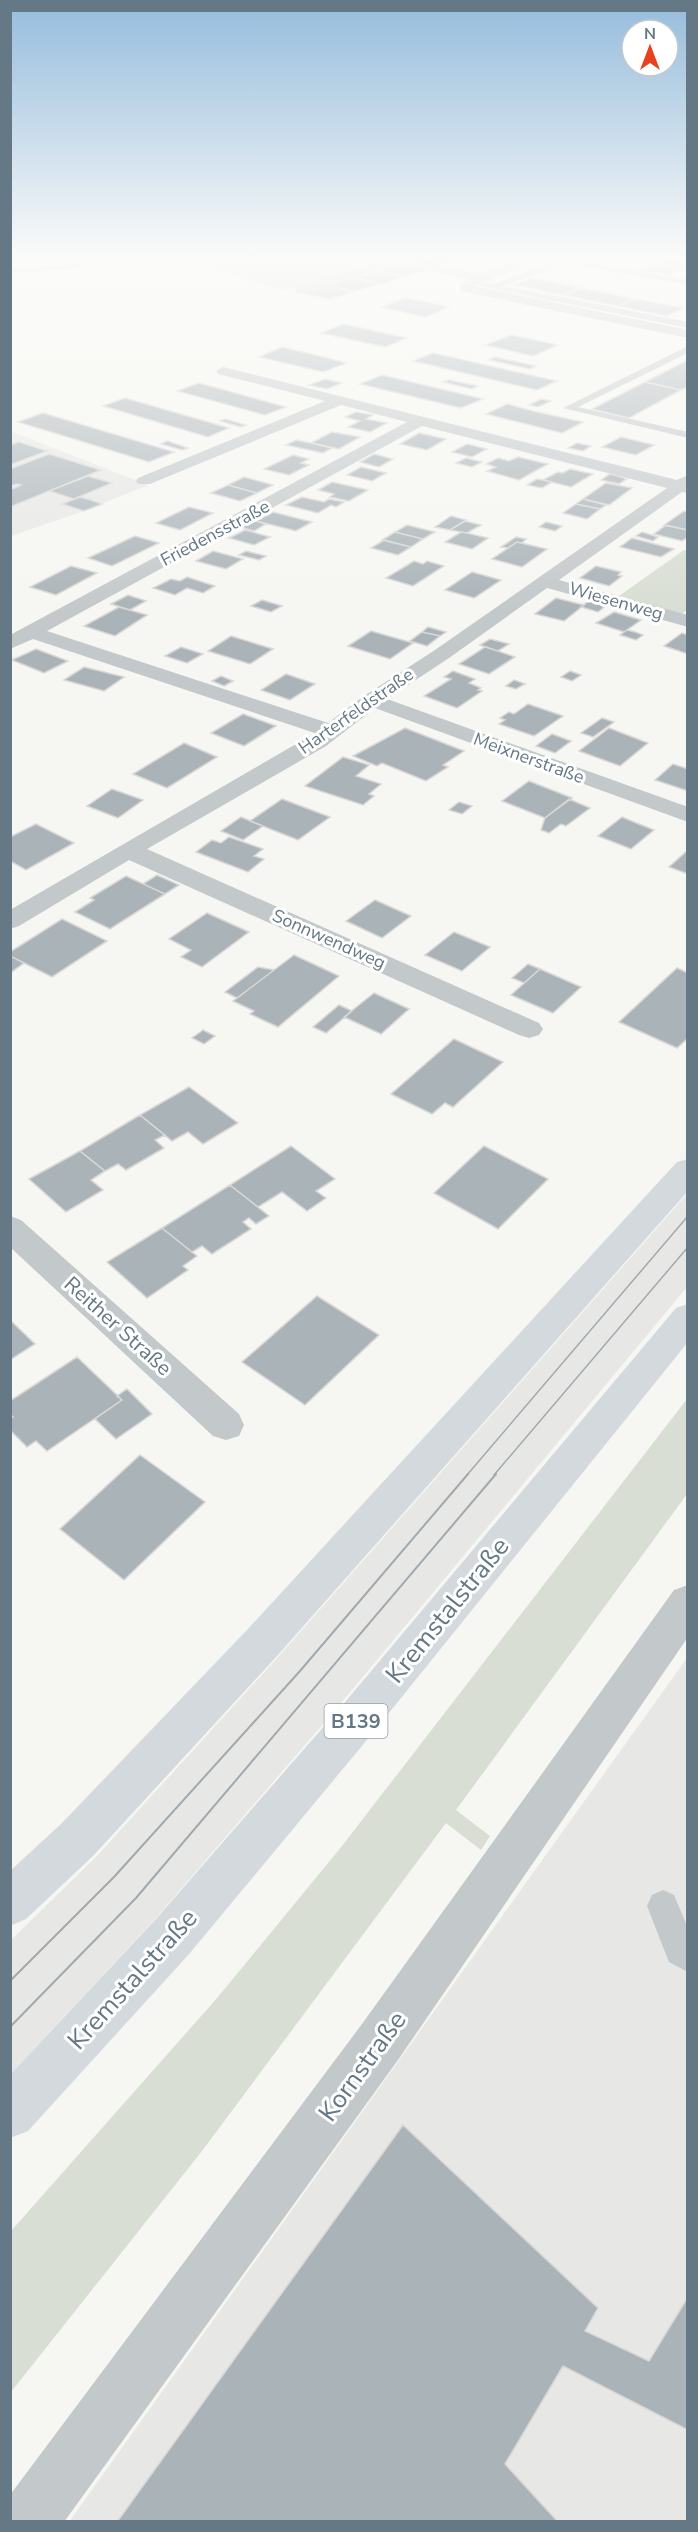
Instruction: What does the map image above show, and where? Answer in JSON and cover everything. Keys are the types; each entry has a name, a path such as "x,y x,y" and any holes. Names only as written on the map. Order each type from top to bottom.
{"main road":[{"path":"10,1902 77,1840 262,1643 687,1170"},
{"name":"Kremstalstraße","path":"10,2113 173,1936 361,1715 687,1317"}],"street":[{"path":"239,376 419,422 684,485"},
{"path":"144,481 338,401"},
{"name":"Friedensstraße","path":"10,643 419,422"},
{"name":"Harterfeldstraße","path":"10,921 318,741 371,700 684,485"},
{"name":"Wiesenweg","path":"545,582 687,621"},
{"path":"33,632 331,731"},
{"name":"Meixnerstraße","path":"371,700 687,815"},
{"name":"Sonnwendweg","path":"128,850 530,1029"},
{"name":"Reither Straße","path":"10,1228 226,1425"},
{"name":"Kornstraße","path":"27,2522 380,2042 687,1603"}],"lane":[{"path":"632,376 568,408 687,435"},
{"path":"663,1906 680,1951 687,1956"}],"shaded area":[{"path":"10,431 148,485 84,511 11,536"},
{"path":"684,550 687,551 687,610 680,615 619,596"},
{"path":"687,1194 687,1287 342,1702 156,1918 11,2074 11,1940 95,1858 279,1656"},
{"path":"687,1399 687,1494 456,1810 490,1836 481,1850 446,1823 202,2151 11,2392 11,2231 218,1997 342,1846"},
{"path":"687,1658 687,2521 69,2522 525,1884"}],"building":[{"path":"379,376 387,376 483,399 461,408 360,384"},
{"path":"478,376 536,376 557,381 537,390"},
{"path":"656,376 688,376 688,387 681,390 645,382"},
{"path":"325,379 342,383 327,389 309,385"},
{"path":"449,380 478,386 472,389 443,382"},
{"path":"645,382 681,390 629,418 592,409"},
{"path":"199,383 286,407 265,415 177,391"},
{"path":"125,398 229,428 208,437 103,406"},
{"path":"541,399 551,401 538,407 529,405"},
{"path":"507,404 583,422 562,433 486,414"},
{"path":"356,412 373,415 366,419 387,423 370,432 348,427 360,421 345,417"},
{"path":"43,413 174,452 149,462 18,422"},
{"path":"225,419 246,425 241,427 220,421"},
{"path":"332,432 360,437 339,449 311,443"},
{"path":"419,433 446,439 427,450 400,444"},
{"path":"621,437 654,445 636,455 602,447"},
{"path":"296,440 332,448 323,453 286,445"},
{"path":"167,441 188,448 182,450 161,444"},
{"path":"19,442 47,451 10,465 10,445"},
{"path":"577,443 591,446 583,451 568,448"},
{"path":"467,444 487,449 472,457 452,452"},
{"path":"49,454 101,470 10,507 10,490 21,485 10,486 10,469"},
{"path":"374,454 393,459 379,467 360,462"},
{"path":"293,455 309,459 301,463 309,465 289,475 264,469"},
{"path":"518,457 548,464 519,480 487,471 496,467 486,464 498,458 509,461"},
{"path":"466,458 482,462 472,467 456,463"},
{"path":"361,467 386,473 372,481 347,475"},
{"path":"570,469 593,474 571,487 543,480 558,472 563,473"},
{"path":"610,474 627,479 619,484 601,480"},
{"path":"88,476 112,483 74,499 49,491"},
{"path":"244,477 273,485 257,493 228,485"},
{"path":"537,479 552,482 542,488 527,485"},
{"path":"332,482 368,490 349,501 330,497 334,494 318,490"},
{"path":"606,483 632,488 609,505 583,499"},
{"path":"228,485 257,493 240,501 211,493"},
{"path":"80,497 102,504 84,511 62,504"},
{"path":"302,497 324,502 329,499 344,502 336,507 331,505 318,513 286,505"},
{"path":"583,499 606,505 600,509 576,504"},
{"path":"576,504 600,509 587,519 563,513"},
{"path":"189,507 213,513 180,530 156,523"},
{"path":"684,511 688,512 688,530 664,525"},
{"path":"273,512 312,522 296,531 256,521"},
{"path":"451,516 466,520 450,530 435,527"},
{"path":"252,520 266,524 254,531 240,527"},
{"path":"465,521 481,525 467,533 450,530"},
{"path":"546,522 562,526 555,531 539,527"},
{"path":"407,525 435,532 423,539 395,532"},
{"path":"666,525 688,530 688,537 682,541 654,534"},
{"path":"245,530 270,537 254,545 229,538"},
{"path":"395,532 423,539 411,547 382,540"},
{"path":"461,532 488,538 472,549 445,542"},
{"path":"642,532 658,537 653,541 636,536"},
{"path":"135,536 159,543 112,566 88,558"},
{"path":"516,537 526,539 508,548 501,547"},
{"path":"632,538 674,549 661,557 620,547"},
{"path":"384,540 411,547 398,555 371,548"},
{"path":"517,542 547,549 522,567 492,559"},
{"path":"213,551 243,559 226,569 196,561"},
{"path":"246,551 266,556 259,560 239,555"},
{"path":"414,561 423,564 427,561 444,566 413,586 386,578"},
{"path":"71,566 97,573 56,595 30,587"},
{"path":"596,566 621,572 618,575 622,576 609,586 580,578"},
{"path":"472,572 501,580 474,598 445,590"},
{"path":"187,577 215,586 203,593 187,588 175,595 153,588 171,579 180,581"},
{"path":"128,595 146,601 130,610 111,604"},
{"path":"556,598 584,605 564,621 535,614"},
{"path":"591,599 608,604 598,612 581,607"},
{"path":"262,600 282,606 271,612 251,606"},
{"path":"119,607 147,615 115,636 84,626"},
{"path":"614,612 641,620 624,632 596,623"},
{"path":"428,627 446,632 440,636 422,632"},
{"path":"627,630 643,635 636,640 620,635"},
{"path":"371,631 413,643 390,659 348,646"},
{"path":"422,632 440,636 427,646 410,641"},
{"path":"682,633 688,635 688,654 664,646"},
{"path":"231,636 273,649 250,664 208,651"},
{"path":"490,639 509,644 498,651 480,645"},
{"path":"181,647 203,654 187,663 165,656"},
{"path":"485,647 515,657 489,674 459,664"},
{"path":"36,649 68,661 44,673 12,660"},
{"path":"84,667 124,677 104,691 64,680"},
{"path":"453,671 475,679 469,683 481,688 478,690 482,691 457,708 424,696 451,679 444,677"},
{"path":"570,671 581,675 572,681 561,677"},
{"path":"286,674 315,684 290,700 261,690"},
{"path":"221,676 233,681 224,686 212,681"},
{"path":"514,680 525,684 516,689 506,686"},
{"path":"528,704 563,716 534,736 499,724 505,720 500,718 509,712 514,714"},
{"path":"243,714 276,726 244,746 211,733"},
{"path":"602,718 614,722 593,737 581,733"},
{"path":"405,728 464,751 443,765 448,767 426,781 382,763 377,766 353,756"},
{"path":"609,728 648,743 620,766 579,751"},
{"path":"552,734 571,741 555,753 536,746"},
{"path":"184,743 217,757 167,788 133,774"},
{"path":"343,757 369,765 356,776 381,784 369,794 374,796 363,805 305,786"},
{"path":"673,764 688,769 688,791 655,780"},
{"path":"529,781 572,798 545,818 502,801"},
{"path":"112,789 143,800 118,818 87,806"},
{"path":"282,799 330,817 298,840 250,821"},
{"path":"569,799 590,808 566,826 561,824 549,833 541,830 545,818"},
{"path":"459,802 472,806 462,814 449,810"},
{"path":"241,817 263,826 243,840 221,831"},
{"path":"622,817 654,830 631,849 598,836"},
{"path":"36,824 74,843 26,870 10,861 10,837"},
{"path":"229,837 263,849 254,856 264,859 248,872 196,852 212,840 221,843"},
{"path":"688,850 688,874 669,867"},
{"path":"157,875 179,885 165,894 143,884"},
{"path":"126,876 165,894 110,929 75,912 94,900 90,898"},
{"path":"375,900 411,916 382,938 346,921"},
{"path":"207,913 249,932 202,967 181,957 191,950 169,939"},
{"path":"62,919 107,941 52,977 10,956 10,952"},
{"path":"454,932 490,947 462,971 425,955"},
{"path":"294,955 339,976 278,1027 250,1014 254,1011 233,1001"},
{"path":"10,956 24,963 10,973"},
{"path":"528,964 540,969 524,983 512,978"},
{"path":"258,967 274,970 237,998 225,992"},
{"path":"677,968 688,973 688,1038 677,1048 619,1022"},
{"path":"540,969 581,987 553,1013 511,995"},
{"path":"374,993 409,1009 381,1034 344,1017"},
{"path":"339,1005 352,1011 326,1033 313,1027"},
{"path":"203,1030 215,1036 204,1044 192,1038"},
{"path":"454,1039 503,1062 453,1107 445,1103 432,1114 391,1094"},
{"path":"189,1087 238,1123 203,1144 188,1132 172,1141 140,1115"},
{"path":"140,1115 165,1135 155,1140 164,1148 126,1170 118,1164 105,1171 80,1151"},
{"path":"291,1146 335,1179 316,1191 326,1198 307,1211 282,1192 258,1207 230,1185"},
{"path":"484,1146 548,1179 498,1229 434,1193"},
{"path":"80,1151 105,1171 91,1180 103,1190 66,1212 29,1179"},
{"path":"230,1185 269,1216 256,1224 249,1218 243,1222 251,1229 212,1254 202,1246 192,1252 162,1228"},
{"path":"162,1228 197,1256 183,1266 188,1270 147,1298 107,1262"},
{"path":"317,1296 379,1335 305,1405 242,1362"},
{"path":"10,1320 35,1344 10,1360"},
{"path":"77,1357 122,1400 47,1451 36,1441 27,1447 10,1430 10,1418 13,1417 10,1414 10,1401"},
{"path":"127,1389 152,1414 116,1439 95,1419 122,1400 117,1396"},
{"path":"140,1455 205,1502 124,1580 60,1529"},
{"path":"403,2125 598,2308 585,2331 649,2361 688,2297 688,2430 563,2366 505,2464 558,2522 117,2522"}],"tram line":[{"path":"467,1475 688,1216"},
{"path":"494,1475 688,1247"},
{"path":"10,1981 114,1877 300,1671 468,1474"},
{"path":"10,2027 136,1898 496,1474"}]}
